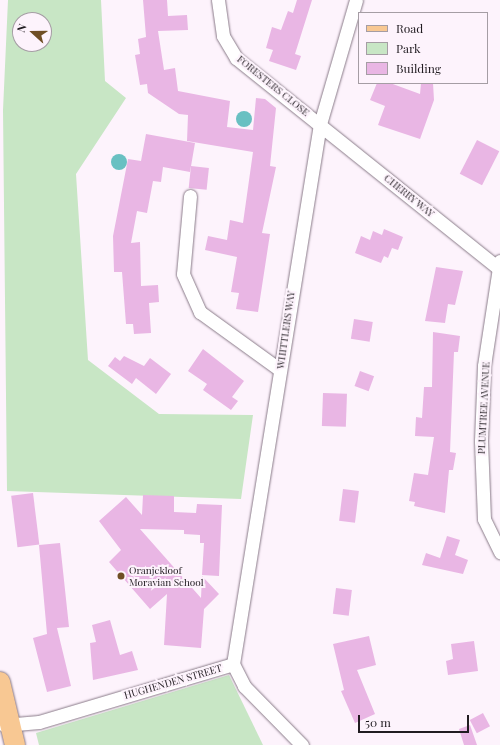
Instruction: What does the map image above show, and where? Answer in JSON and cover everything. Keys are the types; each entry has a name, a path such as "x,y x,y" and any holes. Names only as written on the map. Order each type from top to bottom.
{"main road":[{"path":"0,682 8,732"}],"street":[{"name":"FORESTERS CLOSE","path":"218,0 220,27 232,52 320,124"},
{"name":"WHITTLERS WAY","path":"233,664 320,124 356,0"},
{"name":"CHERRY WAY","path":"320,124 499,264"},
{"path":"190,196 183,274 200,312 280,370"},
{"name":"PLUMTREE AVENUE","path":"499,264 484,366 481,441 484,519 500,552"},
{"name":"HUGHENDEN STREET","path":"8,732 233,664 244,686 302,745"}],"green space":[{"path":"8,0 101,0 105,81 126,98 76,174 88,360 159,414 253,415 241,499 7,491 3,110"},
{"path":"229,675 263,745 39,745 36,733"}],"water":[{"path":"244,111 250,113 252,119 250,125 244,127 238,125 236,119 238,113"},
{"path":"119,154 126,159 127,162 122,169 119,170 112,165 111,162 116,155"}],"building":[{"path":"143,0 167,0 168,16 187,15 188,30 158,31 164,70 175,68 178,91 230,101 227,127 253,130 256,98 265,99 276,108 270,166 276,167 262,233 270,234 258,312 236,309 239,293 231,292 237,257 205,250 208,236 227,240 230,220 243,223 253,152 187,141 188,115 179,114 148,93 147,84 140,85 135,55 140,54 138,39 146,37"},
{"path":"297,0 312,0 295,54 301,56 296,70 269,61 273,50 266,48 272,27 281,30 288,11 293,13"},
{"path":"377,84 393,84 420,94 421,84 433,84 434,100 420,139 378,125 385,106 370,100"},
{"path":"146,134 195,143 190,172 163,167 161,182 153,181 147,213 137,211 131,243 140,242 141,286 158,285 159,302 149,303 151,333 134,334 133,324 126,324 122,272 114,272 113,236 128,159 141,161"},
{"path":"477,140 499,151 482,185 460,174"},
{"path":"191,166 209,168 207,190 189,188"},
{"path":"384,229 403,237 398,250 392,248 388,258 384,256 381,263 355,253 361,236 370,240 373,231 382,235"},
{"path":"436,267 463,271 455,305 448,304 445,323 425,321"},
{"path":"354,319 373,322 370,342 351,339"},
{"path":"433,332 460,336 458,352 454,352 450,452 456,453 453,470 449,470 445,513 414,506 415,502 409,501 414,473 428,475 434,437 415,436 416,417 422,418 424,387 432,387"},
{"path":"203,349 244,381 232,397 238,401 231,410 203,390 207,384 188,371"},
{"path":"124,356 144,366 150,358 171,374 156,394 136,378 132,384 108,366 115,357 120,361"},
{"path":"360,371 374,376 369,391 355,386"},
{"path":"323,393 347,394 346,427 322,426"},
{"path":"343,489 359,491 355,523 339,521"},
{"path":"33,493 39,545 18,547 11,496"},
{"path":"143,495 174,496 174,512 196,513 197,504 222,505 219,576 202,575 204,543 200,543 200,535 184,534 184,530 140,529 201,598 202,576 219,594 204,609 201,648 164,645 167,594 150,609 109,562 121,550 99,521 126,497 142,515"},
{"path":"447,536 460,540 455,555 468,560 463,574 422,565 426,553 440,558"},
{"path":"60,543 69,627 57,628 71,686 47,692 33,638 47,634 39,545"},
{"path":"336,588 352,590 349,616 333,614"},
{"path":"110,620 120,655 132,651 138,670 93,680 90,643 96,642 92,625"},
{"path":"369,636 376,665 357,670 375,714 355,723 341,691 344,690 333,644"},
{"path":"474,641 478,671 448,675 446,661 453,659 451,644"},
{"path":"483,713 490,726 477,733 470,720"},
{"path":"470,725 477,745 464,745 459,729"}],"place":[{"name":"Oranjekloof Moravian School","path":"121,576"}]}
